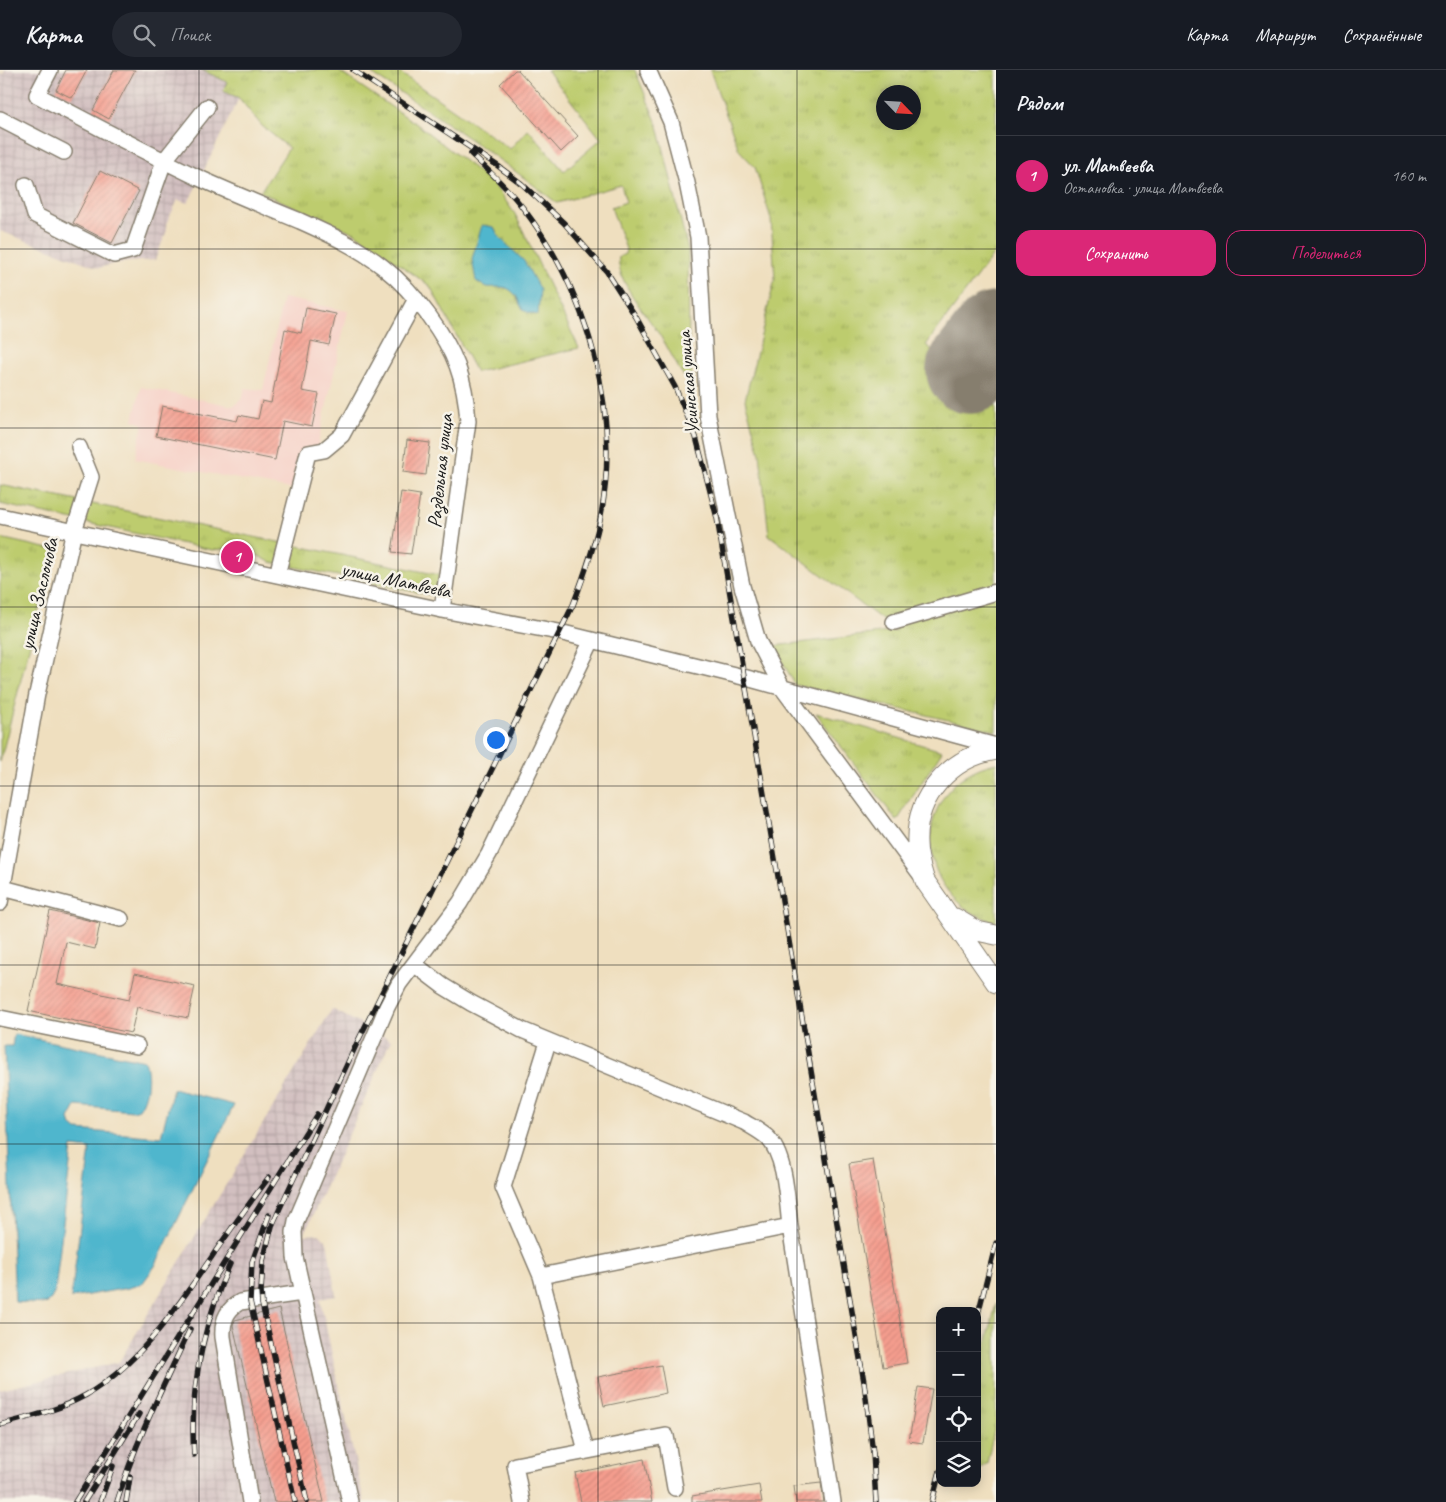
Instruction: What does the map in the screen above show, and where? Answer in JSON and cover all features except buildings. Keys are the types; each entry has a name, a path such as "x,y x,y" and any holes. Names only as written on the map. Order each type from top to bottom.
{"main road":[{"path":"996,748 965,759 948,772 935,786 925,803 918,823 916,843 919,863 925,881 934,896 950,914 996,983"},
{"path":"950,914 977,932 996,935"}],"street":[{"name":"Раздельная улица","path":"50,70 36,95 164,161 360,250 383,267 416,299 450,347 466,393 468,421 465,452 442,610"},
{"name":"Усинская улица","path":"648,70 670,122 687,183 696,228 708,416 742,586 758,641 783,689 925,881"},
{"path":"26,185 35,215 114,255 133,250 164,161 207,107"},
{"path":"0,119 64,152"},
{"path":"277,575 308,453 324,450 342,435 416,299"},
{"name":"улица Заслонова","path":"0,903 37,694 74,531 91,477 79,448"},
{"name":"улица Матвеева","path":"0,516 442,610 559,632 743,677 996,748"},
{"path":"894,622 996,592"},
{"path":"350,1502 302,1293 293,1243 296,1221 387,1007 399,984 460,903 477,875 592,640"},
{"path":"3,888 121,919"},
{"path":"414,964 443,986 522,1030 756,1128 768,1138 777,1151 781,1166 833,1502"},
{"path":"0,1018 137,1046"},
{"path":"548,1042 503,1187 541,1276 586,1451"},
{"path":"541,1276 790,1226"},
{"path":"250,1502 223,1337 223,1324 227,1314 240,1302 302,1293"},
{"path":"522,1502 515,1465 666,1436 675,1488"}],"shaded area":[{"path":"5,70 202,70 227,82 223,91 239,98 188,203 178,200 166,224 167,230 155,260 116,263 99,268 0,231 0,73 3,74"},
{"path":"283,298 348,311 307,492 135,459 143,424 133,420 141,387 233,406 242,399 245,388 263,390"},
{"path":"332,1009 391,1040 304,1235 319,1234 326,1240 328,1246 336,1296 320,1299 364,1502 0,1502 0,1390 119,1362"}],"green space":[{"path":"202,70 337,70 418,125 493,183 515,214 579,348 476,372 430,286 355,233 260,192 289,148 262,126 239,98 223,91 227,82","holes":["494,227 538,315 529,313 524,309 520,305 515,293 511,290 504,287 486,286"]},
{"path":"366,70 396,70 510,149 528,129 564,171 601,139 547,70 635,70 658,126 688,250 689,348 692,380 685,378 663,339 633,297 622,276 619,257 625,254 626,249 611,207 626,202 621,185 557,203 463,134"},
{"path":"710,70 996,70 996,251 926,345 996,400 996,731 795,685 774,646 897,631 769,535 760,454 745,400 775,279 771,219 755,167 739,150"},
{"path":"0,485 439,575 435,596 270,562 242,547 212,550 0,504"},
{"path":"0,538 54,550 0,762"},
{"path":"816,713 942,751 897,821"},
{"path":"996,763 996,922 968,910 947,891 935,867 931,841 935,816 947,793 967,774"},
{"path":"996,1304 996,1421 987,1463 981,1468 981,1397 981,1364"}],"water":[{"path":"482,225 494,227 499,237 524,261 540,290 538,315 525,311 508,288 487,287 476,281 472,259"},
{"path":"14,1034 145,1061 147,1067 147,1086 139,1109 133,1111 76,1106 69,1119 71,1125 77,1130 161,1137 173,1089 234,1105 155,1266 142,1284 71,1298 90,1149 72,1147 55,1291 51,1299 45,1304 15,1302 4,1046 12,1046"}],"runway":[{"path":"970,370 996,336"}],"railway":[{"path":"353,70 498,166 522,184 564,223 607,272 636,317 675,387 696,437 717,518 864,1382 873,1453 876,1502"},
{"path":"307,1502 262,1304 263,1261 272,1226 357,1043 573,605 596,538 606,475 606,434 602,394 594,354 582,315 546,241 523,208 505,187 471,154"},
{"path":"75,1502 317,1114"},
{"path":"0,1425 44,1413 76,1400 106,1382 124,1367 171,1315 269,1177"},
{"path":"269,1215 252,1262 250,1301 295,1502"},
{"path":"980,1307 996,1243"},
{"path":"194,1455 194,1405 200,1357 212,1310 230,1264"},
{"path":"117,1502 141,1436 190,1329"},
{"path":"84,1502 139,1414"},
{"path":"100,1502 113,1466"},
{"path":"126,1502 130,1477"},
{"path":"932,1502 936,1486"}],"place":[{"name":"ул. Матвеева","path":"237,557"}]}
